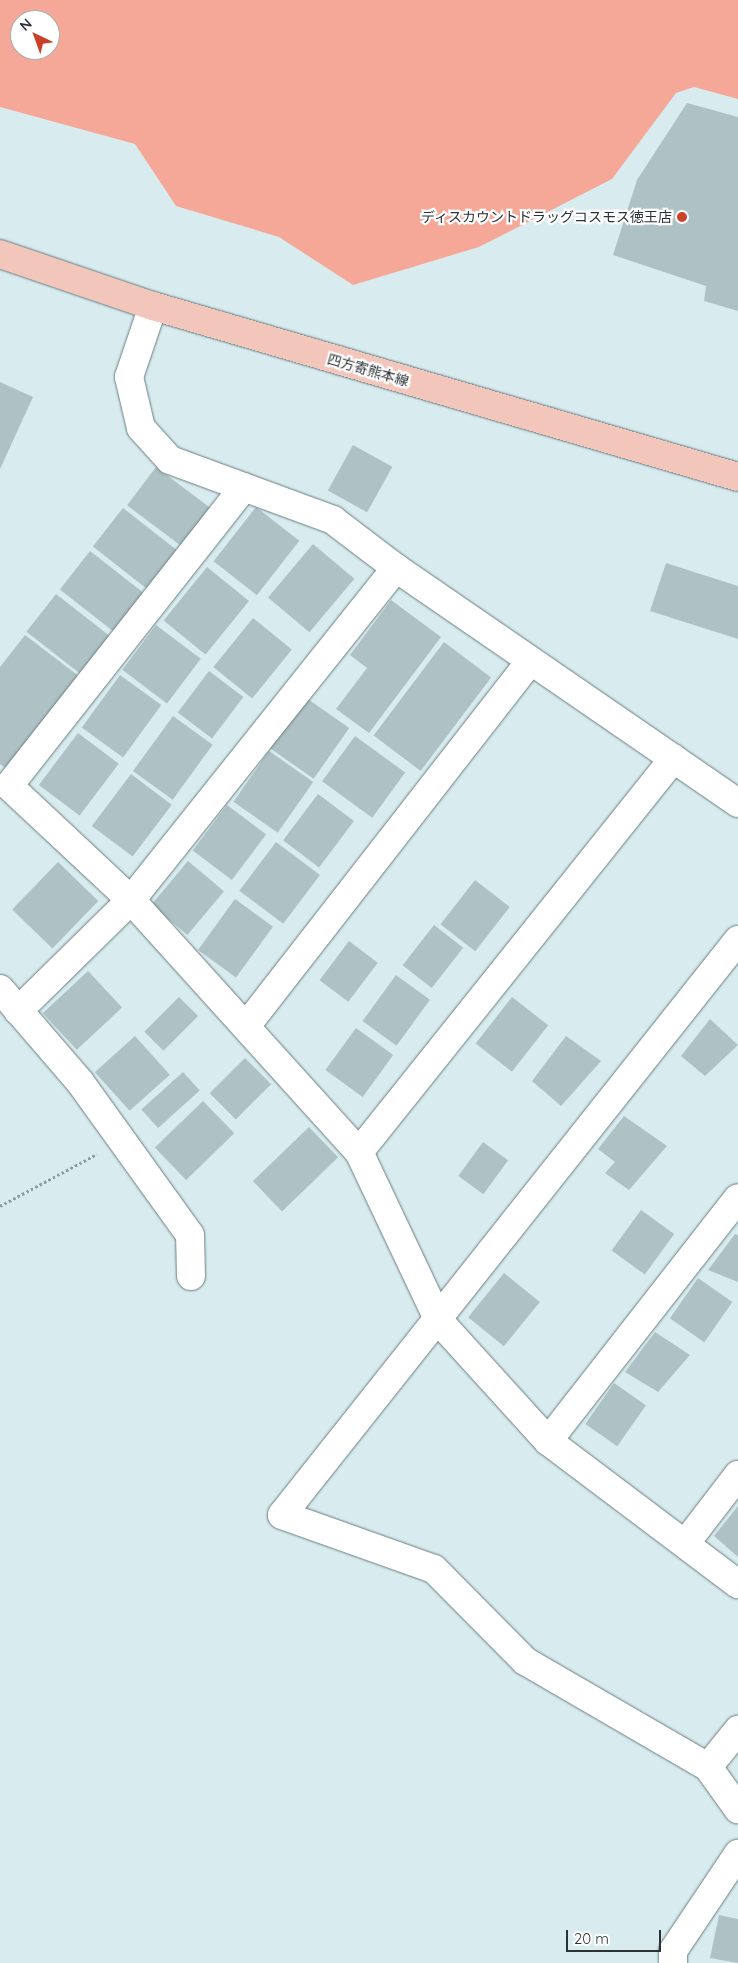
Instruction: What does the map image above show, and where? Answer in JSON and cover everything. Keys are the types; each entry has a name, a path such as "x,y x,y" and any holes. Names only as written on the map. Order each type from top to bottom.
{"main road":[{"name":"四方寄熊本線","path":"0,254 153,306 738,477"}],"street":[{"path":"153,306 129,377 141,428 170,460 333,520 396,568 738,803"},
{"path":"244,488 9,786 131,900 247,1025 359,1152 439,1320 548,1441 738,1584"},
{"path":"18,1010 131,900 396,568"},
{"path":"247,1025 530,660"},
{"path":"359,1152 674,758"},
{"path":"738,940 439,1320 282,1515 434,1569 526,1661 708,1767 738,1809"},
{"path":"0,990 124,1140 190,1235 190,1276"},
{"path":"548,1441 738,1198"},
{"path":"685,1544 738,1474"},
{"path":"708,1767 738,1730"},
{"path":"673,1963 673,1951 738,1854"}],"path":[{"path":"0,1206 124,1140"}],"shaded area":[{"path":"0,0 738,0 738,99 694,87 676,93 612,179 479,247 353,285 279,237 176,206 135,144 0,107"}],"building":[{"name":"ディスカウントドラッグコスモス徳王店","path":"687,103 738,117 738,311 704,301 706,286 613,255 637,180"},
{"path":"0,382 33,397 0,469"},
{"path":"353,445 392,467 367,512 328,490"},
{"path":"156,467 211,509 182,547 127,505"},
{"path":"256,507 299,541 257,595 214,561"},
{"path":"123,508 179,552 149,590 93,547"},
{"path":"313,544 354,579 309,632 268,598"},
{"path":"90,551 146,595 116,633 60,590"},
{"path":"666,563 738,586 738,639 650,611"},
{"path":"207,567 249,601 206,655 164,621"},
{"path":"56,594 112,638 82,676 26,632"},
{"path":"391,600 441,637 369,733 336,709 367,668 350,655"},
{"path":"253,618 292,649 252,698 213,667"},
{"path":"156,625 201,659 167,703 122,670"},
{"path":"25,635 80,677 8,770 0,764 0,667"},
{"path":"444,642 491,678 421,771 374,735"},
{"path":"209,671 243,697 212,738 178,713"},
{"path":"120,675 161,705 123,758 82,728"},
{"path":"305,697 349,728 314,779 269,748"},
{"path":"173,716 213,745 173,800 133,771"},
{"path":"78,733 119,764 80,816 39,785"},
{"path":"355,736 405,772 372,818 322,781"},
{"path":"269,751 313,782 278,833 233,802"},
{"path":"131,774 172,805 133,857 92,826"},
{"path":"318,794 354,821 319,867 283,840"},
{"path":"227,805 266,834 232,880 193,851"},
{"path":"276,842 320,875 283,924 239,891"},
{"path":"188,861 224,891 187,935 151,905"},
{"path":"58,862 98,901 52,948 12,909"},
{"path":"475,880 510,907 475,951 441,924"},
{"path":"235,899 273,927 236,978 198,950"},
{"path":"434,925 463,948 432,988 403,965"},
{"path":"349,941 378,963 348,1002 320,980"},
{"path":"88,971 122,1008 77,1050 43,1013"},
{"path":"396,975 430,1000 396,1046 362,1021"},
{"path":"179,997 198,1016 163,1051 144,1032"},
{"path":"512,997 548,1025 512,1072 476,1043"},
{"path":"710,1019 738,1045 705,1076 681,1056"},
{"path":"356,1028 393,1055 363,1097 325,1070"},
{"path":"135,1036 170,1075 130,1111 95,1072"},
{"path":"566,1036 601,1061 561,1106 532,1081"},
{"path":"245,1058 271,1084 236,1120 210,1093"},
{"path":"183,1072 200,1091 158,1128 141,1109"},
{"path":"203,1101 234,1133 186,1180 155,1148"},
{"path":"624,1116 667,1146 629,1190 605,1173 615,1162 598,1149"},
{"path":"309,1127 338,1157 282,1211 253,1181"},
{"path":"483,1142 508,1160 483,1194 458,1176"},
{"path":"641,1210 674,1234 645,1275 612,1250"},
{"path":"735,1234 738,1235 738,1282 708,1270"},
{"path":"504,1273 540,1302 504,1346 468,1317"},
{"path":"698,1278 732,1302 704,1342 670,1318"},
{"path":"655,1332 690,1355 658,1392 625,1372"},
{"path":"614,1383 646,1405 617,1446 585,1424"},
{"path":"738,1506 738,1557 714,1536"},
{"path":"719,1915 738,1919 738,1963 710,1958"}],"place":[{"name":"ディスカウントドラッグコスモス徳王店","path":"682,217"}]}
